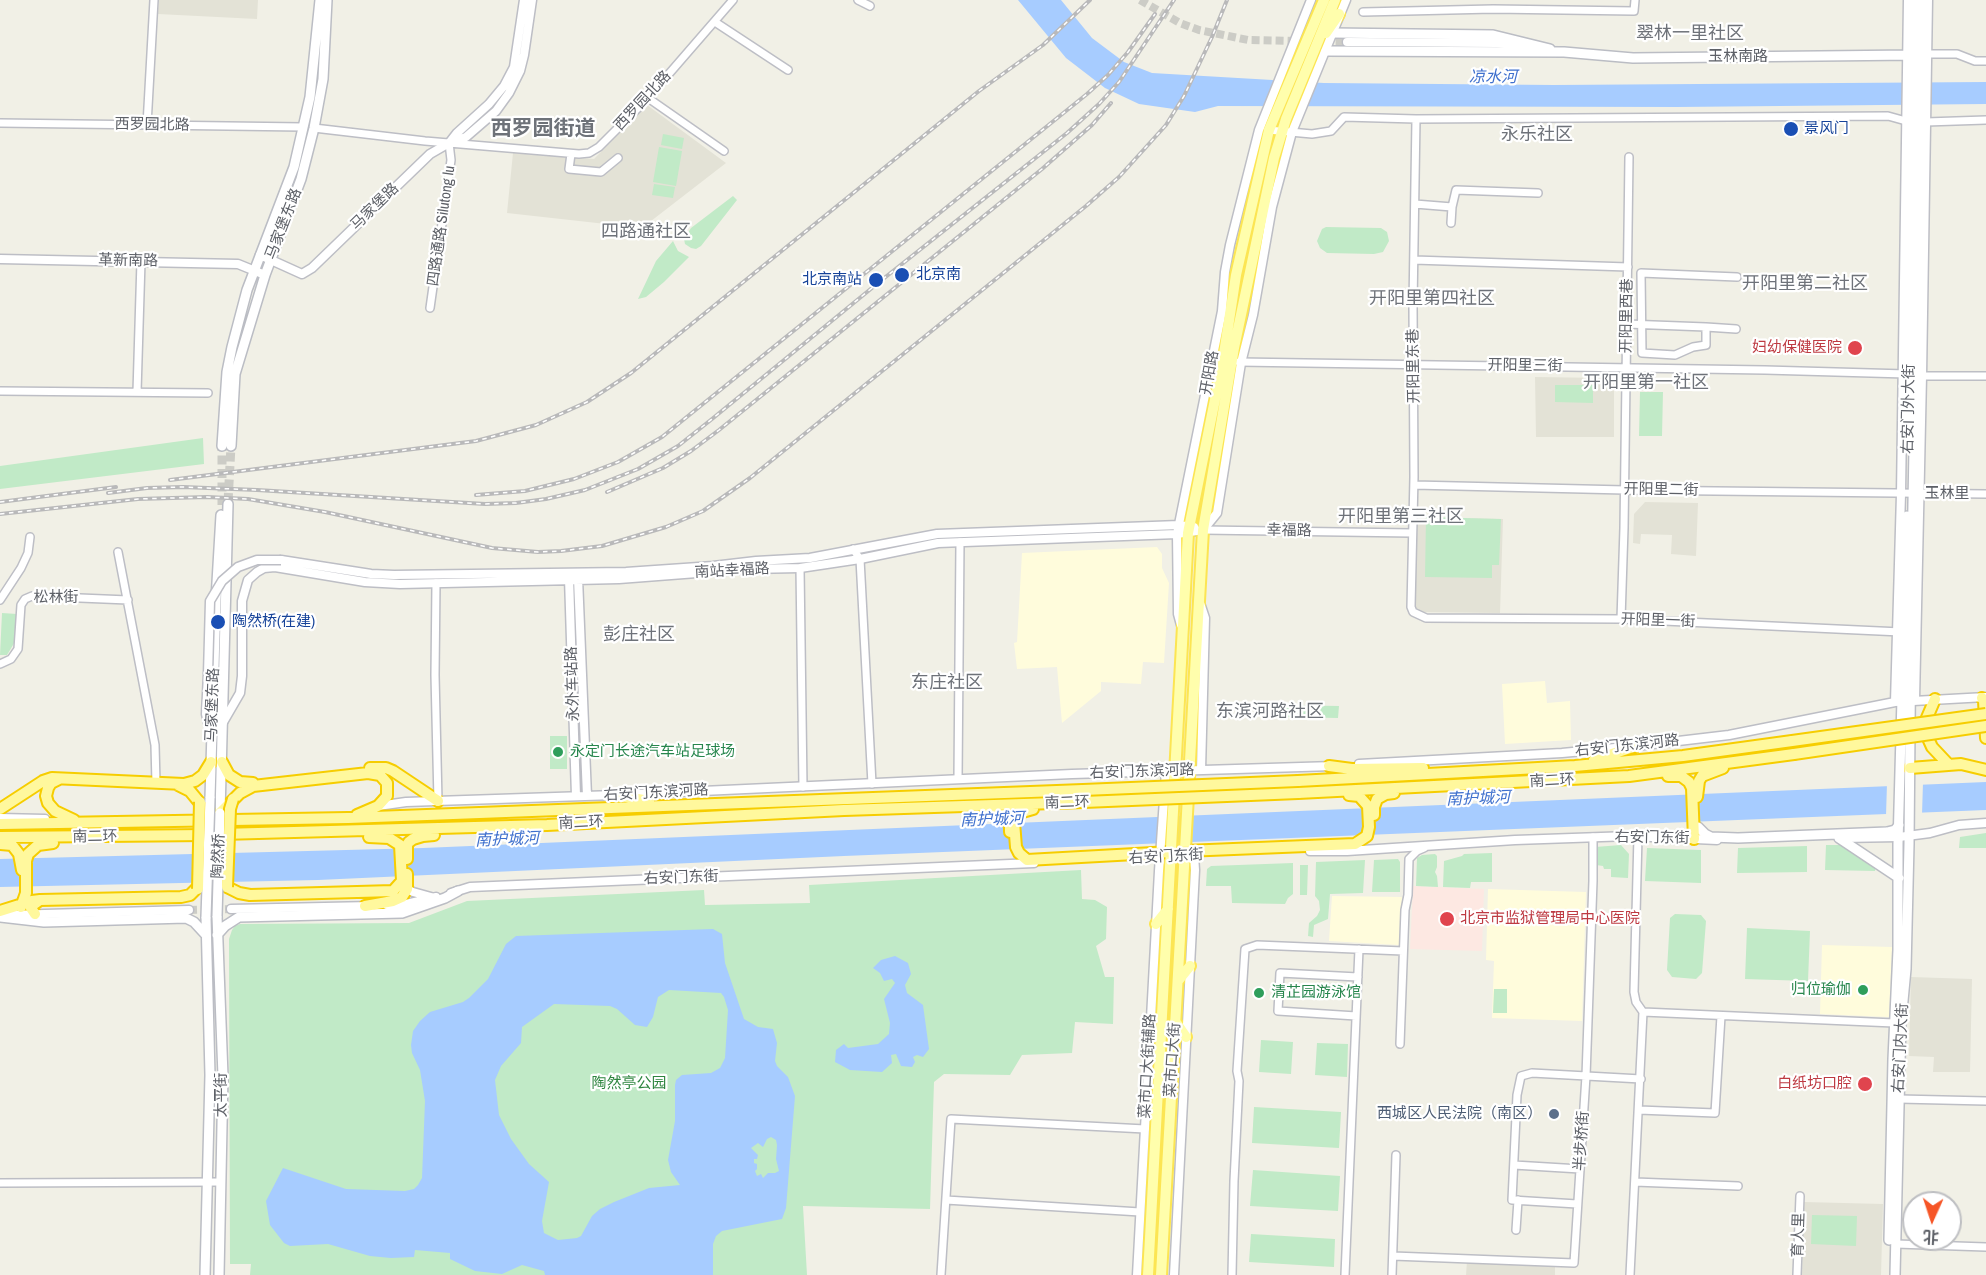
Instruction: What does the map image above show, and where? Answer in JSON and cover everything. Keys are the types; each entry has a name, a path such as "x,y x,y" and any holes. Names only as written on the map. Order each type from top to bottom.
{"highway":[{"path":"1984,698 1986,738"},
{"path":"1935,699 1926,720 1927,736 1932,747 1948,764"},
{"name":"南二环","path":"0,824 348,818 1489,772 1683,756 1986,714"},
{"name":"南二环","path":"0,837 547,825 844,810 1298,793 1629,776 1986,726"},
{"path":"1575,766 1636,746"},
{"path":"0,809 43,781 52,778 178,785 195,781 217,762 229,775 240,782 247,783 386,768 438,801"},
{"path":"1697,831 1695,788 1705,774 1736,762"},
{"path":"1906,775 1948,764 1961,764 1986,770"},
{"path":"1329,766 1448,768 1489,772"},
{"path":"178,785 205,800 215,813 245,789 253,786 374,774 385,779 388,789 387,796 378,806 348,818"},
{"path":"1629,776 1644,778 1681,776 1695,788"},
{"path":"64,777 51,783 46,796 48,803 55,811 81,823"},
{"path":"1370,802 1386,794 1425,792 1450,785"},
{"path":"1298,793 1355,795 1370,802"},
{"path":"615,795 670,805"},
{"path":"227,887 230,809 233,799"},
{"path":"198,889 205,800"},
{"path":"940,807 957,812 994,811 1011,817 1025,810 1057,808 1067,802"},
{"path":"1347,851 1366,846 1369,839 1370,802"},
{"path":"1011,817 1011,844 1018,857 1028,860 1166,851"},
{"path":"404,845 412,839 449,834 465,828"},
{"path":"350,831 365,837 389,838 404,845"},
{"path":"24,854 38,845 67,843 82,837"},
{"path":"1187,852 1350,844 1369,839"},
{"path":"0,844 12,845 24,854"},
{"path":"365,906 398,900 405,893 404,845"},
{"path":"22,904 25,892 24,854"},
{"path":"219,870 227,887 250,895 393,891 405,884"},
{"path":"5,913 22,904 40,900 181,897 190,895 198,889 206,878"},
{"path":"25,892 40,900"},
{"path":"5,913 25,892"},
{"path":"35,914 32,910 33,905 40,900"}],"main road":[{"name":"马家堡东路","path":"320,0 315,63 294,167 254,271 227,372 227,446 235,374 270,260 301,179 314,128 323,79 327,0"},
{"path":"1307,39 1313,0"},
{"path":"1307,39 1324,0"},
{"path":"1320,51 1335,0"},
{"path":"1915,0 1917,68"},
{"path":"1917,55 1922,0"},
{"path":"1320,51 1339,14"},
{"name":"玉林南路","path":"1332,33 1493,35 1564,52"},
{"name":"开阳路","path":"1187,804 1195,770 1203,530 1227,360 1236,275 1264,130 1289,66 1307,39"},
{"name":"开阳路","path":"1169,803 1183,631 1183,529 1287,131 1306,67 1320,51"},
{"name":"玉林南路","path":"1320,51 1564,52 1633,58 1917,55"},
{"name":"右安门外大街","path":"1906,701 1917,68"},
{"name":"右安门外大街","path":"1906,701 1900,632 1910,494"},
{"name":"马家堡东路","path":"205,800 217,762 222,724 225,505 216,600 212,741 217,762 220,797"},
{"path":"1906,701 1906,775"},
{"path":"1906,701 1906,775"},
{"name":"右安门内大街","path":"1895,1275 1901,1022 1906,969 1902,822 1906,775"},
{"name":"陶然桥","path":"206,917 206,878 215,813 220,797"},
{"name":"菜市口大街","path":"1148,1275 1168,909 1166,851 1169,803"},
{"name":"菜市口大街","path":"1161,1275 1187,852 1187,804"},
{"name":"陶然桥","path":"215,813 219,870 217,916"},
{"path":"1697,831 1716,838 1887,832 1894,831 1902,822"},
{"name":"右安门内大街","path":"1889,1275 1894,1023 1899,878 1904,836"},
{"path":"1839,838 1899,878"},
{"path":"218,935 225,926 239,917 402,913 458,891"},
{"path":"1156,924 1168,909"},
{"path":"5,913 44,922 186,918 194,922 206,935"},
{"name":"太平街","path":"217,916 223,1076 219,1275"},
{"name":"太平街","path":"205,1275 210,1075 206,917"},
{"path":"1178,981 1190,966"},
{"path":"1175,1021 1186,1036"},
{"path":"1148,1086 1159,1077"}],"street":[{"path":"147,125 154,0"},
{"name":"马家堡路","path":"449,143 504,86 514,66 524,0"},
{"name":"马家堡路","path":"270,260 302,274 312,268 430,154 449,143 466,137 495,111 509,93 520,71 532,0"},
{"name":"西罗园北路","path":"314,128 449,143 571,154 589,153 599,147 648,98 733,0"},
{"path":"858,0 870,6"},
{"path":"1289,66 1313,0"},
{"path":"1292,119 1318,68 1320,51 1332,33 1346,0"},
{"path":"1492,0 1493,9"},
{"path":"1363,12 1493,9 1634,11 1635,0"},
{"path":"1908,0 1917,55 1910,494"},
{"path":"1917,55 1928,0"},
{"path":"715,22 788,70"},
{"name":"玉林南路","path":"1347,42 1497,43 1564,52"},
{"path":"1917,55 1957,54 1975,61 1986,61"},
{"path":"648,98 724,151"},
{"path":"1264,130 1312,134 1331,131 1344,117 1416,119 1916,117 1986,120"},
{"name":"开阳里东巷","path":"1413,612 1411,607 1416,119"},
{"name":"西罗园北路","path":"0,123 303,128"},
{"name":"四路通路 Silutong lu","path":"430,308 451,159 449,143"},
{"path":"571,154 569,169 601,172 618,158"},
{"name":"开阳里西巷","path":"1621,619 1629,157"},
{"path":"1452,223 1452,207 1456,190 1538,193"},
{"path":"1415,204 1452,207"},
{"path":"260,255 270,260"},
{"name":"革新南路","path":"0,259 238,264 265,275"},
{"path":"1414,260 1628,267"},
{"path":"137,392 141,261"},
{"path":"1706,327 1706,345 1693,347 1676,355 1642,353 1641,273 1737,277"},
{"path":"1627,324 1736,328"},
{"name":"开阳里三街","path":"1227,360 1986,376"},
{"path":"0,391 208,393"},
{"name":"开阳里二街","path":"1414,485 1910,494"},
{"name":"玉林里","path":"1910,494 1986,494"},
{"path":"1183,529 1203,530"},
{"name":"南站幸福路","path":"222,724 240,693 242,601 248,580 257,572 275,567 365,582 436,583 720,573 749,569 800,568 860,559 938,543 1183,529"},
{"name":"南站幸福路","path":"573,577 756,561 793,560 948,534 1183,529"},
{"name":"幸福路","path":"1203,530 1412,533"},
{"path":"0,600 21,568 28,553 30,537"},
{"path":"958,779 960,542"},
{"path":"853,549 860,559 872,784"},
{"path":"118,552 155,745 156,783"},
{"path":"212,741 206,714 210,601 222,581 238,567 258,560 281,560 371,574 573,577"},
{"path":"800,568 803,786"},
{"name":"永外车站路","path":"573,577 587,796"},
{"name":"永外车站路","path":"573,577 576,796"},
{"path":"436,583 435,675 438,801"},
{"name":"松林街","path":"0,664 11,659 18,649 21,605 25,599 32,596 128,600"},
{"name":"开阳里一街","path":"1413,612 1426,618 1621,619 1900,632"},
{"name":"右安门东滨河路","path":"378,806 390,803 958,779 1329,766 1562,753 1724,736 1906,701 1984,698"},
{"path":"0,818 39,818 81,823"},
{"name":"右安门东街","path":"1166,851 1347,851 1697,831 1717,840 1904,836 1959,825 1986,823"},
{"path":"1630,1275 1643,1012 1636,1002 1634,992 1638,836"},
{"name":"半步桥街","path":"1393,1256 1574,1263 1586,1076 1593,837"},
{"path":"1400,1044 1409,859 1421,848 1439,846"},
{"path":"1390,848 1401,852 1409,859"},
{"name":"菜市口大街辅路","path":"1137,1275 1156,924 1166,851"},
{"path":"1174,1275 1195,870 1187,852"},
{"name":"右安门东街","path":"231,909 402,905 470,887 1018,857"},
{"path":"405,884 435,897"},
{"path":"5,913 189,910"},
{"path":"1232,1275 1239,1081 1237,1071 1245,950 1257,945 1403,951"},
{"path":"1345,1275 1359,949"},
{"path":"1356,1016 1278,1011 1280,973 1358,977"},
{"path":"1643,1012 1894,1023"},
{"path":"1639,1110 1715,1113 1721,1016"},
{"path":"1577,1204 1512,1200 1521,1077 1532,1073 1641,1079"},
{"path":"1899,1099 1986,1101"},
{"path":"941,1275 951,1119 1144,1129"},
{"path":"1392,1275 1396,1155"},
{"path":"1514,1165 1580,1169"},
{"path":"0,1183 221,1182"},
{"path":"1635,1182 1738,1186"},
{"name":"育人里","path":"1797,1275 1800,1196"},
{"path":"946,1200 1140,1212"},
{"path":"1516,1230 1518,1200"},
{"path":"1896,1244 1986,1247"}],"shaded area":[{"path":"159,0 258,0 257,19 158,14"},
{"path":"647,105 726,163 642,228 507,213 513,153 594,159"},
{"path":"1535,377 1605,378 1614,384 1614,437 1536,437"},
{"path":"1645,502 1698,503 1696,556 1671,554 1672,535 1641,534 1640,544 1633,543 1634,514"},
{"path":"1416,517 1503,519 1500,613 1423,612 1415,608"},
{"path":"1157,547 1162,554 1162,568 1169,583 1164,663 1143,662 1141,684 1101,682 1101,691 1062,723 1057,667 1017,669 1014,643 1017,642 1022,553"},
{"path":"1545,681 1547,703 1570,701 1571,740 1505,744 1502,684"},
{"name":"北京市监狱管理局中心医院","path":"1413,886 1484,889 1482,951 1410,949"},
{"path":"1488,889 1586,892 1582,1021 1492,1018 1494,961 1486,960"},
{"path":"1332,896 1402,897 1399,945 1329,941"},
{"path":"1822,945 1892,947 1889,1017 1820,1014"},
{"path":"1911,977 1972,979 1970,1072 1933,1072 1934,1057 1909,1056"},
{"path":"1804,1202 1883,1204 1881,1275 1802,1275"},
{"path":"1467,1261 1555,1264 1555,1275 1466,1275"}],"green space":[{"path":"663,134 684,138 682,149 661,145"},
{"path":"659,147 682,151 676,186 653,182"},
{"path":"654,184 675,187 673,198 652,195"},
{"path":"733,196 737,200 701,246 696,249 685,244 684,239 691,228"},
{"path":"1326,227 1381,228 1387,232 1389,241 1383,252 1374,254 1327,253 1320,248 1317,241 1322,229"},
{"path":"673,241 678,251 689,257 646,297 638,299 656,261"},
{"path":"1555,385 1593,385 1593,403 1555,402"},
{"path":"1640,392 1663,392 1662,436 1639,436"},
{"path":"203,438 204,464 0,489 0,466"},
{"path":"1426,517 1501,519 1499,565 1492,565 1492,578 1425,577"},
{"path":"2,613 17,614 16,640 7,655 0,655"},
{"path":"1281,705 1339,706 1338,718 1281,717"},
{"name":"永定门长途汽车站足球场","path":"550,736 567,736 567,769 550,769"},
{"path":"1986,833 1986,848 1959,848 1960,837"},
{"path":"1621,845 1629,854 1628,878 1611,877 1611,869 1604,869 1603,866 1596,865 1595,847"},
{"path":"1826,845 1849,845 1876,863 1875,871 1825,870"},
{"path":"1807,846 1807,872 1737,873 1738,848"},
{"path":"1647,848 1701,850 1701,883 1645,881"},
{"path":"1492,853 1492,882 1471,882 1470,888 1443,887 1444,861 1464,854"},
{"path":"1435,854 1437,856 1435,872 1438,887 1416,886 1417,858 1422,855"},
{"path":"1398,859 1400,862 1400,892 1372,892 1374,860"},
{"path":"1365,860 1363,893 1330,894 1328,919 1314,925 1313,937 1308,936 1309,923 1320,910 1319,901 1315,896 1316,862"},
{"path":"1293,863 1293,894 1285,904 1232,903 1231,886 1206,886 1207,869 1211,866"},
{"path":"1300,865 1308,865 1307,895 1300,895"},
{"name":"陶然亭公园","path":"1081,870 1082,899 1095,900 1107,907 1106,939 1096,946 1105,977 1114,977 1113,1024 1075,1022 1072,1053 1022,1055 1010,1075 944,1074 934,1082 930,1209 803,1206 807,1275 250,1275 251,1264 230,1264 229,939 235,926 240,924 409,923 467,901 704,890 705,905 810,903 809,885"},
{"path":"1675,914 1701,915 1706,921 1702,973 1696,979 1672,977 1667,970 1670,918"},
{"path":"1747,928 1810,931 1808,981 1745,979"},
{"path":"1494,989 1507,989 1507,1013 1493,1013"},
{"path":"1261,1040 1293,1042 1291,1074 1259,1072"},
{"path":"1317,1043 1348,1044 1347,1077 1315,1075"},
{"path":"1254,1107 1341,1112 1339,1148 1252,1143"},
{"path":"1253,1170 1340,1176 1338,1211 1250,1206"},
{"path":"1812,1215 1857,1216 1856,1246 1811,1244"},
{"path":"1251,1234 1335,1239 1334,1267 1249,1262"}],"water":[{"path":"1018,0 1061,0 1092,38 1124,62 1152,73 1324,83 1554,85 1986,82 1986,104 1677,107 1218,106 1195,112 1139,104 1105,88 1066,58"},
{"name":"南护城河","path":"1986,782 1986,810 844,856 318,880 0,887 0,859 423,848"},
{"path":"713,929 722,934 725,963 744,1019 758,1027 773,1029 777,1043 775,1061 788,1077 795,1096 786,1208 782,1219 722,1231 716,1236 713,1244 713,1275 545,1275 544,1271 522,1265 502,1274 475,1271 450,1259 450,1253 415,1250 414,1257 391,1258 370,1256 328,1244 290,1246 284,1243 270,1225 266,1201 283,1168 346,1189 405,1191 414,1189 418,1185 422,1178 425,1101 420,1070 412,1053 413,1031 430,1012 469,998 488,979 506,944 516,936","holes":["669,990 721,993 728,1010 725,1058 720,1068 711,1073 682,1075 676,1080 675,1121 668,1160 671,1172 680,1185 649,1188 614,1202 592,1216 581,1236 558,1240 544,1233 542,1221 549,1182 529,1164 511,1139 499,1115 495,1080 501,1066 521,1043 522,1027 554,1004 610,1006 617,1009 635,1025 647,1027 653,1017 658,997","771,1137 776,1140 776,1159 779,1171 768,1173 763,1178 761,1174 757,1176 755,1171 757,1164 754,1163 754,1159 757,1159 758,1155 751,1148 758,1143 763,1147 767,1139"]},
{"path":"895,956 908,963 911,974 905,985 907,993 923,1005 929,1049 923,1057 917,1055 913,1057 915,1062 912,1067 901,1066 896,1054 891,1055 892,1063 882,1072 850,1070 835,1062 836,1050 844,1044 848,1048 878,1044 889,1034 890,1023 884,999 895,983 892,979 884,981 880,973 873,968 881,960"}],"pier":[{"path":"1923,782 1922,815 1886,816 1887,783"}],"tunnel":[{"path":"1140,0 1180,23 1199,30 1248,40 1347,42"},
{"path":"222,446 222,505"},
{"path":"228,502 231,446"},
{"path":"189,910 231,909"}],"railway":[{"path":"170,480 476,441 536,425 587,402 631,373 979,91 1043,45 1090,0"},
{"path":"108,493 147,488 183,487 485,504 516,503 585,490 638,469 678,446 1067,133 1119,82 1174,0"},
{"path":"0,514 138,499 207,497 248,499 325,512 492,548 538,552 602,546 666,527 703,511 750,478 1119,177 1166,125 1184,96 1227,0"},
{"path":"476,495 525,491 574,479 618,462 662,437 1087,94 1128,52 1155,14"},
{"path":"607,492 663,468 719,430 1042,169 1092,125 1111,103"},
{"path":"0,502 116,487"}],"place":[{"name":"景风门","path":"1791,129"},
{"name":"北京南","path":"902,275"},
{"name":"北京南站","path":"876,280"},
{"name":"妇幼保健医院","path":"1855,348"},
{"name":"陶然桥(在建)","path":"218,622"},
{"name":"永定门长途汽车站足球场","path":"558,752"},
{"name":"北京市监狱管理局中心医院","path":"1447,919"},
{"name":"归位瑜伽","path":"1863,990"},
{"name":"清芷园游泳馆","path":"1259,993"},
{"name":"白纸坊口腔","path":"1865,1084"},
{"name":"西城区人民法院（南区）","path":"1554,1114"}],"district":[{"name":"翠林一里社区","path":"1690,34"},
{"name":"西罗园街道","path":"543,129"},
{"name":"永乐社区","path":"1537,135"},
{"name":"四路通社区","path":"646,232"},
{"name":"开阳里第二社区","path":"1805,284"},
{"name":"开阳里第四社区","path":"1432,299"},
{"name":"开阳里第一社区","path":"1646,383"},
{"name":"开阳里第三社区","path":"1401,517"},
{"name":"彭庄社区","path":"639,635"},
{"name":"东庄社区","path":"947,683"},
{"name":"东滨河路社区","path":"1270,712"}],"water label":[{"name":"凉水河","path":"1493,78"}]}
